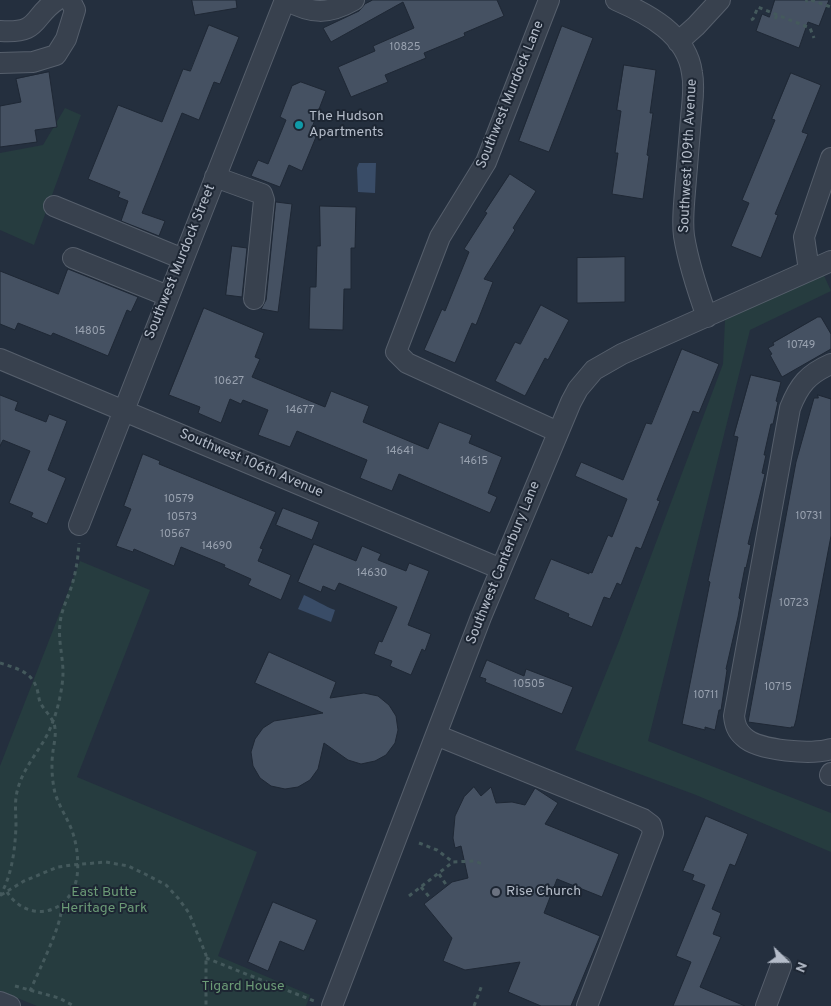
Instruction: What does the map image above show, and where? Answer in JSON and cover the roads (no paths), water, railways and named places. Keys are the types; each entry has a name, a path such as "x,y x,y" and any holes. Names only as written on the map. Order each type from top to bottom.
{"street":[{"path":"0,31 22,31 34,24 57,0"},
{"path":"0,63 33,62 56,55 66,39 75,10 70,0"},
{"path":"285,0 300,8 322,11 332,10 354,0"},
{"name":"Southwest Murdock Street","path":"79,525 285,0"},
{"name":"Southwest Murdock Lane","path":"548,0 486,162 440,237 396,352 407,363 558,432"},
{"name":"Southwest 109th Avenue","path":"616,0 658,21 678,42 687,56 692,72 693,95 684,236 699,294 707,316"},
{"path":"678,42 720,0"},
{"path":"22,31 20,49 25,63"},
{"path":"824,268 804,238 831,158"},
{"path":"215,177 262,194 264,200 254,299"},
{"path":"54,206 182,259"},
{"path":"72,258 168,296"},
{"name":"Southwest Canterbury Lane","path":"326,1005 436,735 501,569 578,389 594,370 622,354 707,316 824,268"},
{"name":"Southwest 106th Avenue","path":"0,359 501,569"},
{"path":"831,364 805,380 796,393 790,408 734,716 735,726 744,738 761,746 800,752 822,752 831,749"},
{"path":"436,735 644,819 651,825 653,833 587,1006"},
{"path":"766,1006 781,966"},
{"path":"0,1002 10,1006"}],"water":[{"path":"359,163 376,163 375,193 358,192 357,168"},
{"path":"304,595 335,610 331,622 298,609"}],"place":[{"name":"The Hudson Apartments","path":"299,125"},
{"name":"Rise Church","path":"496,892"}],"park label":[{"name":"East Butte Heritage Park","path":"104,902"},
{"name":"Tigard House","path":"243,987"}]}
